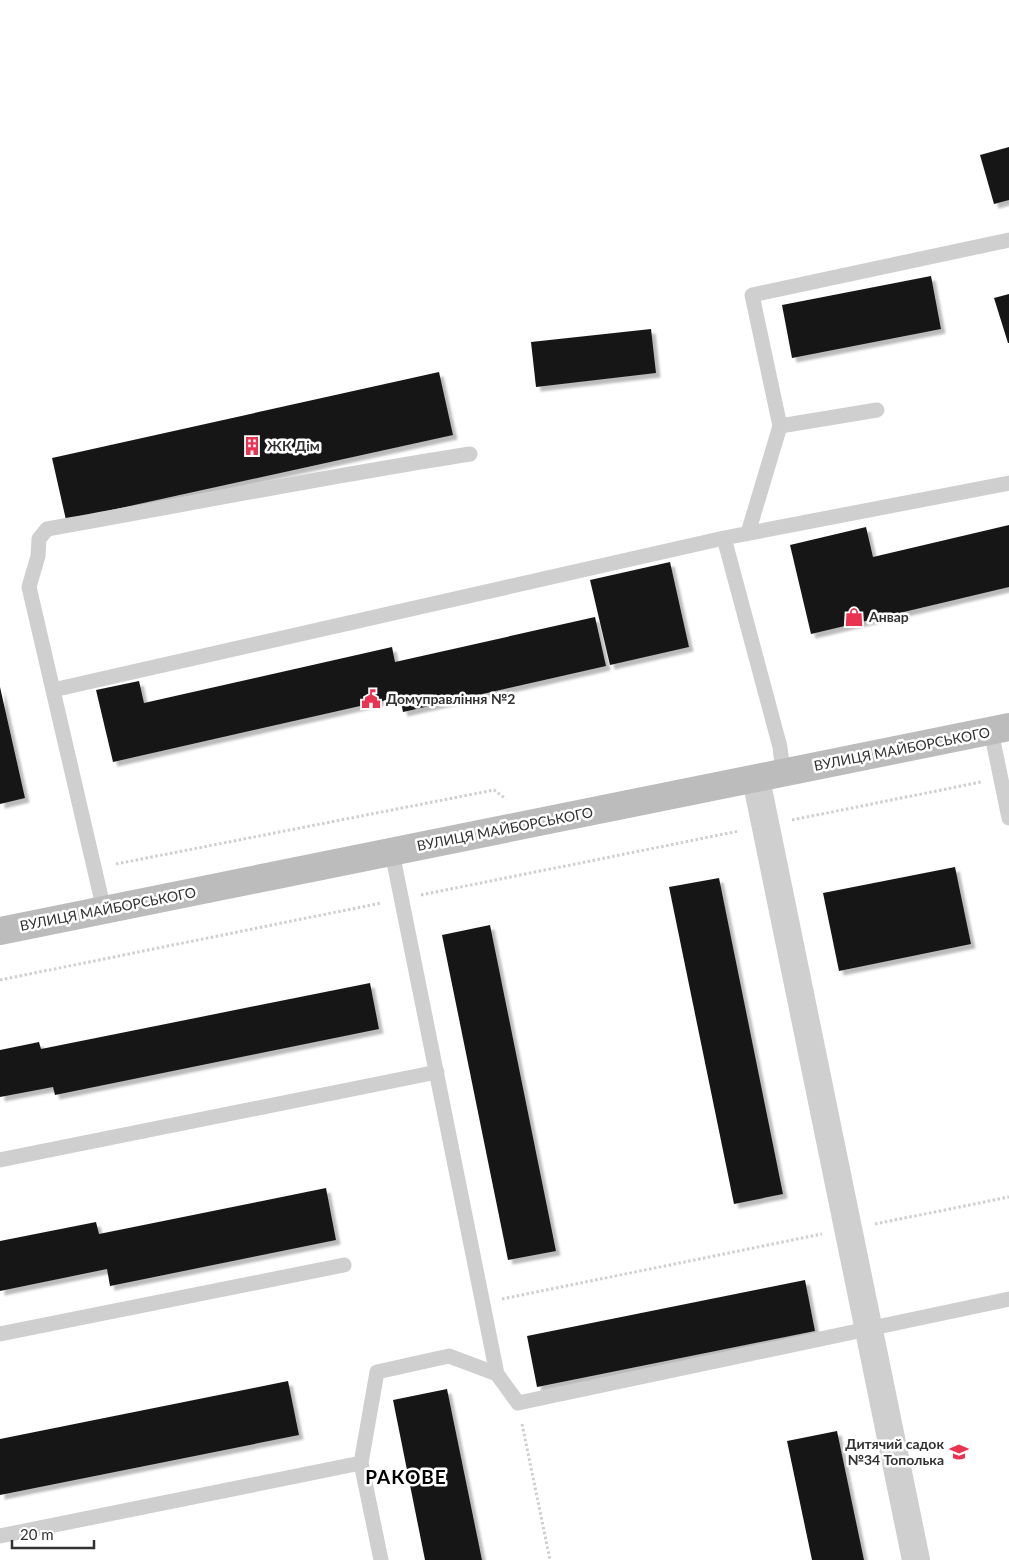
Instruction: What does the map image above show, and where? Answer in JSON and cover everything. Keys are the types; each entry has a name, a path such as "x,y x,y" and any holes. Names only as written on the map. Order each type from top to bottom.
{"street":[{"name":"ВУЛИЦЯ МАЙБОРСЬКОГО","path":"0,931 1000,729"},
{"path":"756,779 916,1560"}],"lane":[{"path":"748,533 780,426 752,294 1009,240"},
{"path":"780,426 878,410"},
{"path":"104,910 29,587 38,556 39,539 47,529 292,486 352,472 470,454"},
{"path":"53,690 724,538 1009,483"},
{"path":"724,538 780,748 784,773"},
{"path":"1000,729 1001,778 1009,818"},
{"path":"392,852 497,1374 518,1403 1009,1299"},
{"path":"0,1160 437,1072"},
{"path":"0,1334 344,1265"},
{"path":"381,1560 361,1463 378,1372 448,1356 497,1374"},
{"path":"0,1536 361,1463"}],"path":[{"path":"0,980 1001,778"},
{"path":"94,868 494,790 508,800"},
{"path":"483,1303 1009,1196"},
{"path":"518,1403 550,1560"}],"building":[{"path":"1009,147 1009,200 994,204 980,155"},
{"path":"931,276 941,329 792,358 782,305"},
{"path":"1009,294 1009,343 1008,343 994,298"},
{"path":"651,329 656,373 536,387 531,342"},
{"name":"ЖК Дім","path":"439,372 453,435 66,520 52,458"},
{"path":"1009,525 1009,587 811,634 790,545 866,527 873,557"},
{"path":"670,562 689,647 610,665 590,580"},
{"path":"595,617 606,666 403,712 400,697 113,762 96,690 139,681 144,703 392,647 395,662"},
{"path":"0,687 25,798 0,804"},
{"path":"955,867 971,944 839,971 823,893"},
{"path":"719,878 783,1194 734,1204 669,887"},
{"path":"490,925 556,1251 508,1260 442,935"},
{"path":"370,983 379,1029 55,1095 53,1087 0,1097 0,1050 39,1042 41,1049"},
{"path":"326,1188 336,1240 110,1286 107,1269 0,1291 0,1241 96,1222 99,1234"},
{"path":"805,1280 815,1331 537,1387 527,1336"},
{"path":"288,1381 299,1435 0,1495 0,1439"},
{"path":"447,1389 482,1560 425,1560 393,1400"},
{"path":"837,1431 864,1560 812,1560 787,1441"}],"place":[{"name":"ЖК Дім","path":"252,446"},
{"name":"Анвар","path":"854,617"},
{"name":"Домуправління №2","path":"371,699"},
{"name":"Дитячий садок №34 Тополька","path":"959,1452"}],"district":[{"name":"РАКОВЕ","path":"406,1477"}]}
